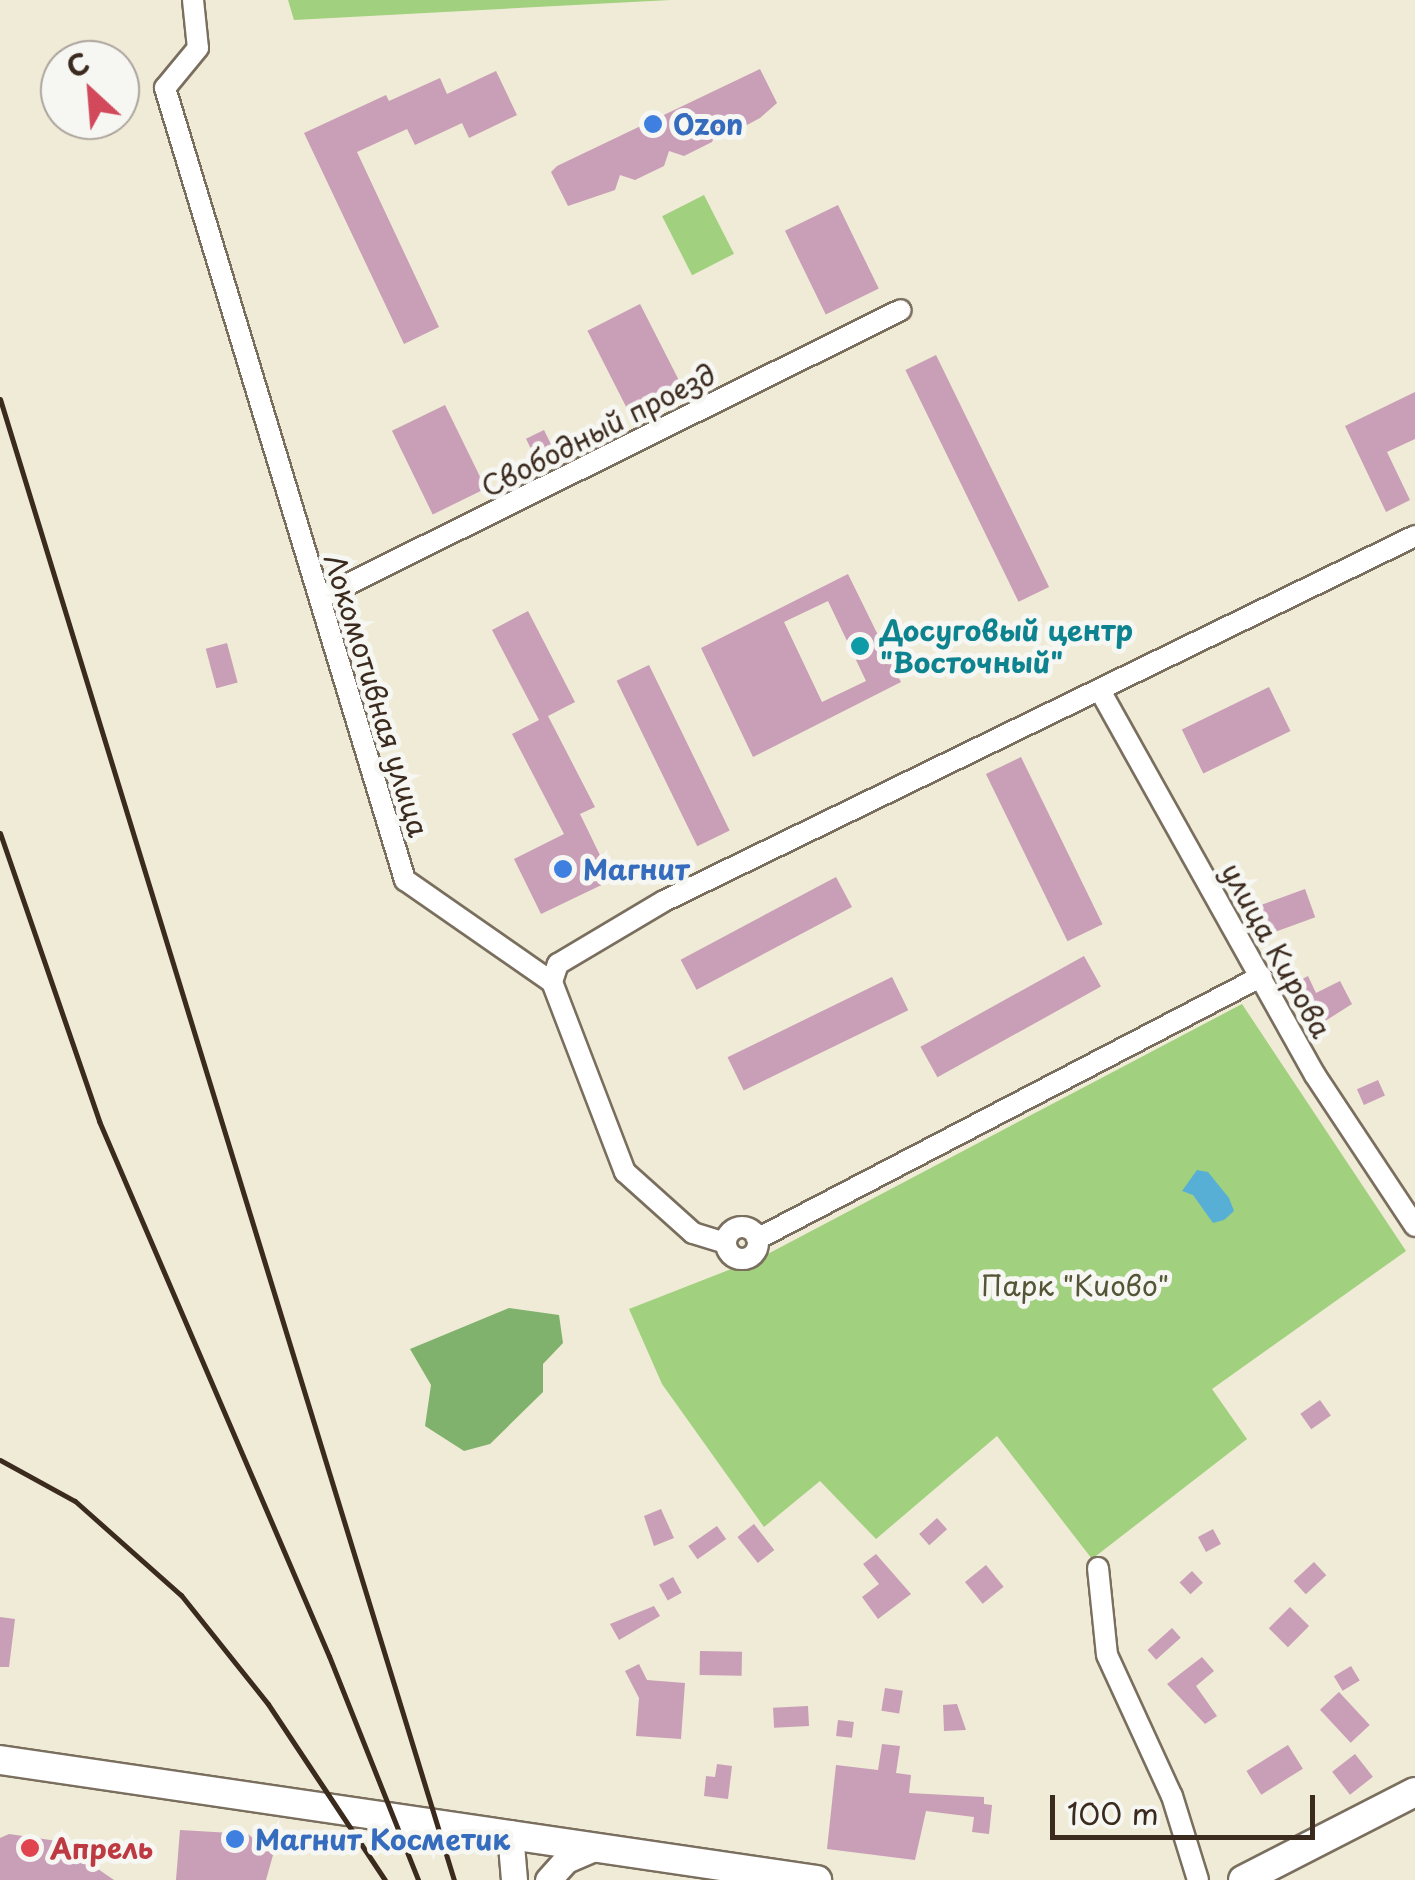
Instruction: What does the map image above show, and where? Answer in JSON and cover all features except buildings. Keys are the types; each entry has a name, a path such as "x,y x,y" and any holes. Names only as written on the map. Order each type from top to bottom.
{"main road":[{"path":"0,1760 417,1816 816,1880"},
{"path":"1243,1880 1415,1792"}],"street":[{"name":"Локомотивная улица","path":"193,0 198,48 165,88 405,880 552,982"},
{"name":"Свободный проезд","path":"320,598 901,310"},
{"path":"1262,976 758,1239 746,1258 733,1256 726,1244 693,1232 625,1172 552,982 558,964 664,901 1102,694 1415,536"},
{"name":"улица Кирова","path":"1102,694 1316,1075 1415,1226"},
{"path":"1098,1568 1107,1656 1172,1796 1198,1880"},
{"path":"510,1833 514,1880"},
{"path":"548,1880 566,1860 596,1847"}],"green space":[{"path":"288,0 670,0 294,20"},
{"path":"704,195 734,254 692,275 662,216"},
{"name":"Парк \"Киово\"","path":"1242,1004 1406,1251 1212,1389 1247,1439 1092,1559 997,1436 876,1539 820,1481 764,1527 662,1384 629,1309 762,1257"},
{"path":"509,1308 559,1315 563,1343 543,1364 543,1392 490,1444 464,1451 425,1426 431,1385 410,1349"}],"water":[{"path":"1197,1170 1208,1172 1229,1198 1234,1211 1224,1220 1213,1223 1193,1195 1182,1191"}],"railway":[{"path":"0,399 454,1880"},
{"path":"0,833 99,1121 329,1656 418,1880"},
{"path":"0,1460 75,1501 181,1595 268,1704 385,1880"}],"place":[{"name":"Ozon","path":"653,124"},
{"name":"Досуговый центр \"Восточный\"","path":"860,646"},
{"name":"Магнит","path":"563,869"},
{"name":"Магнит Косметик","path":"235,1839"},
{"name":"Апрель","path":"30,1848"}]}
